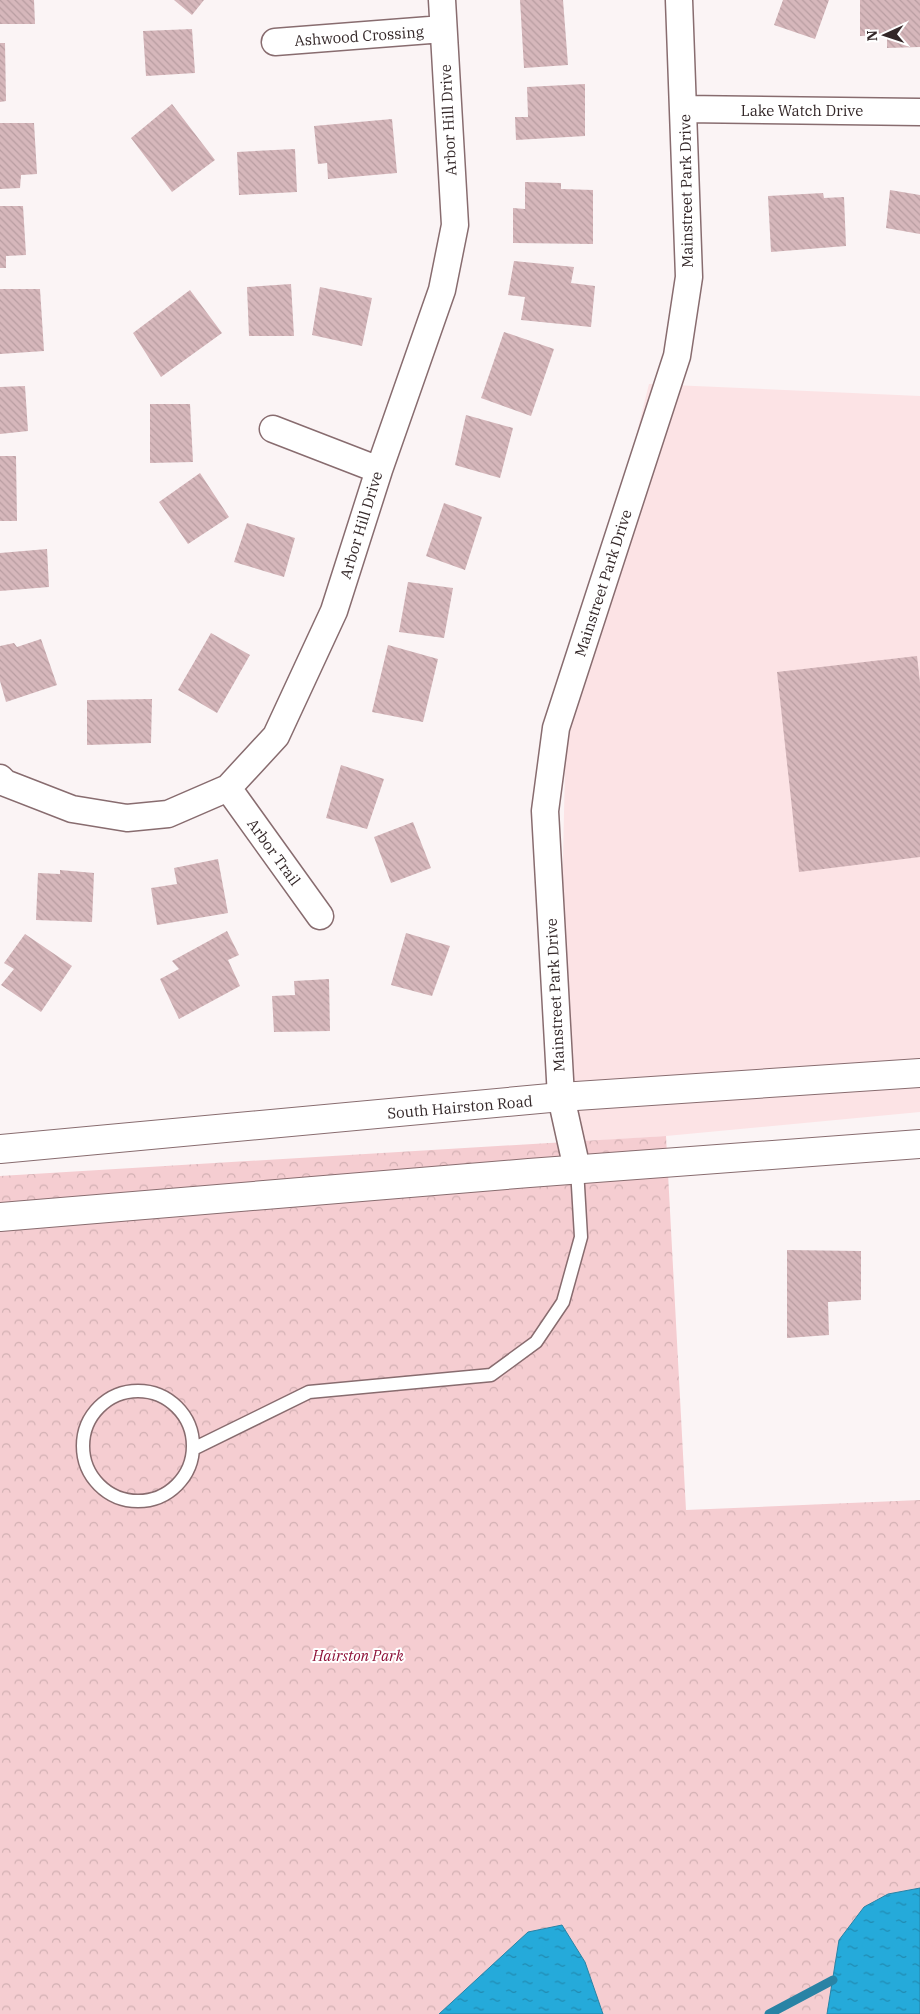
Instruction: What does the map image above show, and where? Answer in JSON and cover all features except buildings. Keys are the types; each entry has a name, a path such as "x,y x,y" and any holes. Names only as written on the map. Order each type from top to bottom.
{"main road":[{"name":"South Hairston Road","path":"0,1149 560,1097 920,1073"},
{"path":"0,1217 577,1169 920,1144"}],"street":[{"name":"Arbor Hill Drive","path":"2,784 72,809 127,818 168,814 228,788 276,736 334,611 378,470 442,290 454,224 442,0"},
{"name":"Mainstreet Park Drive","path":"577,1169 560,1097 544,811 556,728 677,356 689,277 680,0"},
{"name":"Ashwood Crossing","path":"275,42 443,29"},
{"name":"Lake Watch Drive","path":"684,109 920,112"},
{"path":"273,429 378,470"},
{"name":"Arbor Trail","path":"228,788 320,916"}],"lane":[{"path":"194,1449 309,1392 491,1375 536,1342 563,1302 581,1237 577,1169"},
{"path":"133,1391 148,1392 163,1397 176,1406 186,1418 192,1433 194,1449 191,1464 184,1478 173,1490 159,1498 144,1502 128,1501 114,1496 101,1487 91,1475 85,1460 83,1444 86,1429 93,1415 104,1403 117,1395 133,1391"}],"shaded area":[{"path":"649,384 920,396 920,1112 666,1136 557,1143 566,719"}],"green space":[{"name":"Hairston Park","path":"666,1136 686,1510 920,1500 920,2014 0,2014 0,1176"}],"water":[{"path":"920,1888 920,2014 827,2014 839,1940 864,1907 888,1894"},
{"path":"562,1925 585,1962 603,2014 439,2014 528,1932"}],"waterway":[{"path":"769,2014 833,1980"}]}
